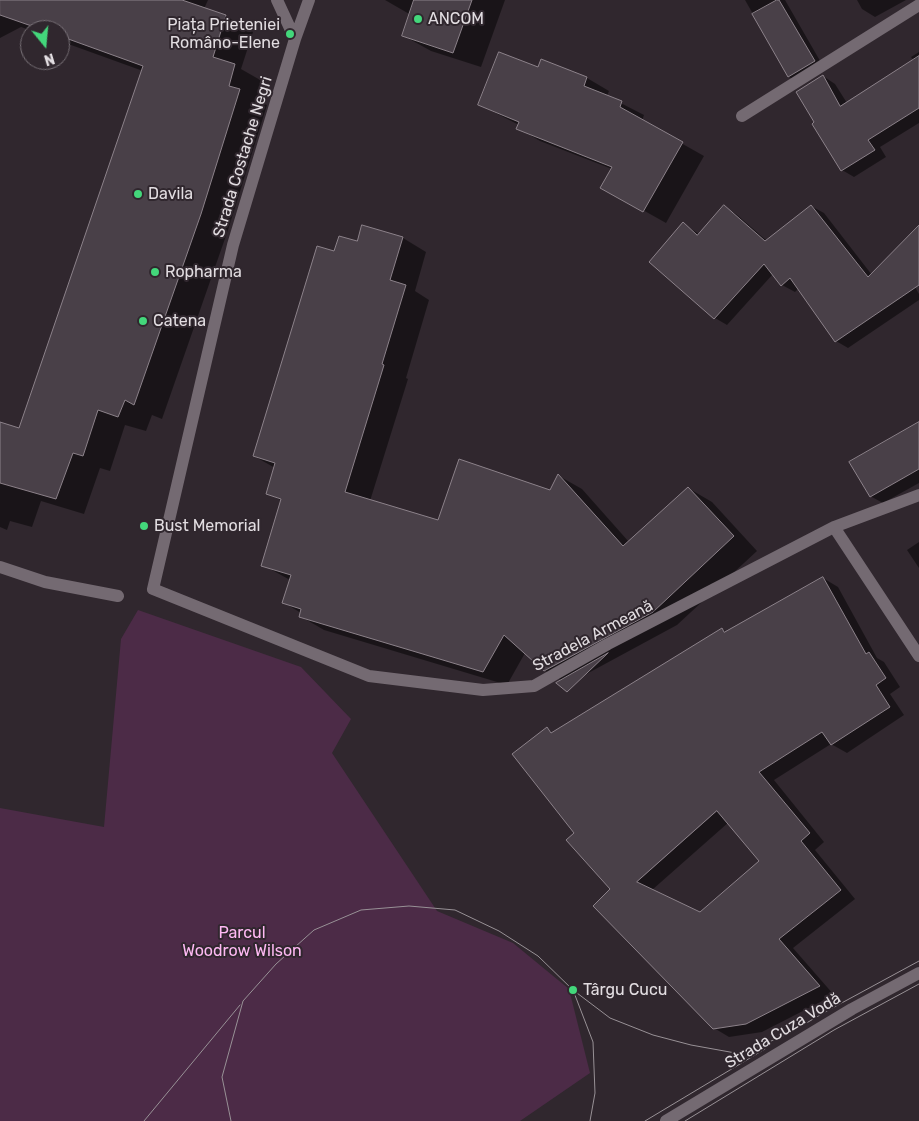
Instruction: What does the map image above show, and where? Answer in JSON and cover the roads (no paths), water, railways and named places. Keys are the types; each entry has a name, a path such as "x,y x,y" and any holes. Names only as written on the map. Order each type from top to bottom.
{"street":[{"path":"277,0 294,39"},
{"name":"Strada Costache Negri","path":"153,589 233,245 294,39 309,0"},
{"path":"742,116 919,4"},
{"name":"Stradela Armeană","path":"153,589 369,676 483,690 534,686 608,644 834,527 919,495"},
{"path":"834,527 919,656"},
{"path":"0,567 45,582 118,596"},
{"name":"Strada Cuza Vodă","path":"666,1121 852,1009 919,973"}],"tram line":[{"path":"231,1121 222,1077 243,1001 276,964 314,930 361,910 409,906 455,910 499,931 538,956 573,990 610,1018 653,1035 691,1045 741,1054 792,1032"},
{"path":"788,1034 919,961"},
{"path":"685,1121 834,1030 919,984"},
{"path":"573,990 593,1042 595,1093 590,1121"},
{"path":"144,1121 240,1005"},
{"path":"645,1121 765,1049"}],"place":[{"name":"ANCOM","path":"418,19"},
{"name":"Piața Prieteniei Româno-Elene","path":"290,34"},
{"name":"Davila","path":"138,194"},
{"name":"Ropharma","path":"155,272"},
{"name":"Catena","path":"143,321"},
{"name":"Bust Memorial","path":"144,526"},
{"name":"Târgu Cucu","path":"573,990"}],"park label":[{"name":"Parcul Woodrow Wilson","path":"242,942"}]}
